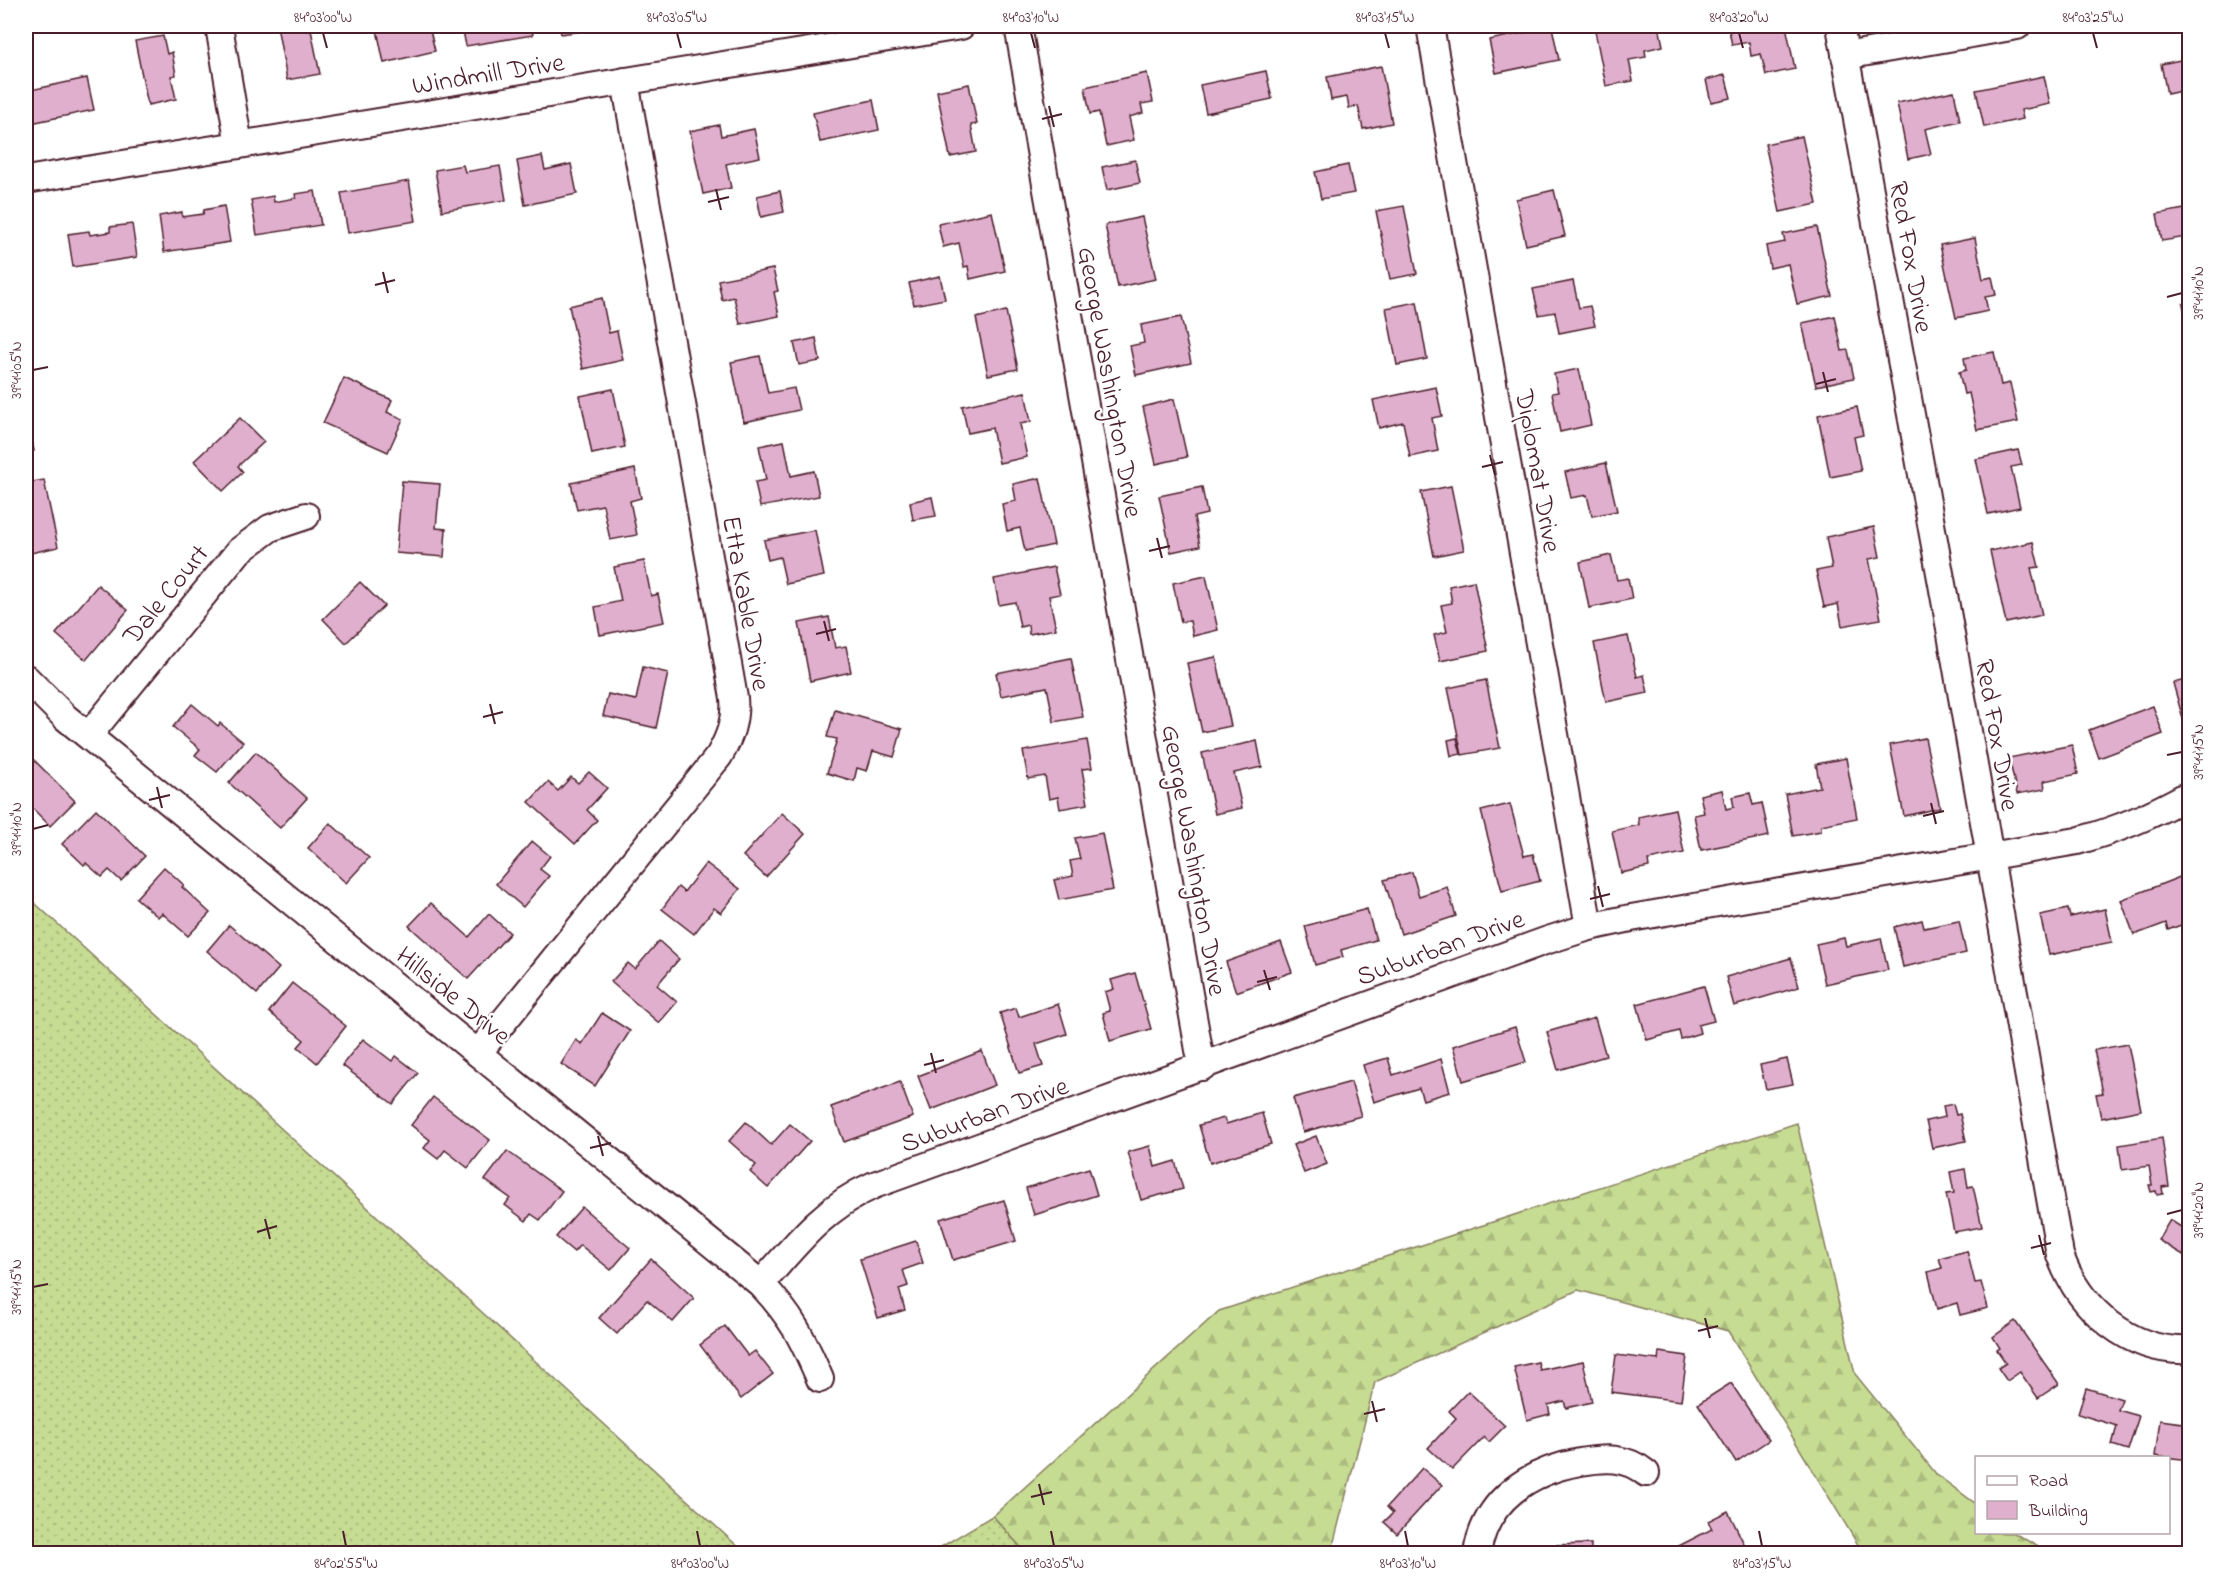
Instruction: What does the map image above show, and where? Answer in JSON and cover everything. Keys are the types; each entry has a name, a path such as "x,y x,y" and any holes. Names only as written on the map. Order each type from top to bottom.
{"street":[{"path":"219,26 239,145"},
{"name":"Windmill Drive","path":"26,180 961,26"},
{"name":"George Washington Drive","path":"1018,26 1202,1067"},
{"name":"Diplomat Drive","path":"1430,26 1589,927"},
{"path":"1840,26 1845,56 2017,26"},
{"name":"Red Fox Drive","path":"1845,56 1946,606 2048,1199 2060,1256 2076,1291 2109,1325 2137,1340 2162,1348 2190,1350"},
{"name":"Etta Kable Drive","path":"478,1053 719,756 729,740 735,721 734,698 625,81"},
{"name":"Dale Court","path":"89,735 239,551 270,528 306,516"},
{"name":"Hillside Drive","path":"26,678 65,717 761,1284 781,1304 798,1328 820,1379"},
{"name":"Suburban Drive","path":"761,1284 828,1211 860,1192 1545,941 1589,927 2077,841 2118,829 2158,812 2190,794"},
{"path":"1477,1554 1490,1518 1504,1498 1533,1475 1558,1466 1611,1458 1630,1462 1646,1473"}],"green space":[{"path":"26,895 745,1553 26,1553"},
{"path":"1797,1123 1855,1374 1937,1475 1975,1503 1975,1534 2016,1534 2049,1553 1863,1553 1728,1331 1578,1290 1375,1382 1331,1553 1026,1553 993,1516 1219,1311"},
{"path":"992,1516 1026,1553 931,1553"}],"building":[{"path":"277,26 306,26 307,31 311,30 320,74 287,80"},
{"path":"398,26 429,26 435,51 384,63 377,30"},
{"path":"462,26 531,26 533,35 466,46"},
{"path":"559,26 582,26 582,31 561,34"},
{"path":"1594,26 1659,26 1663,46 1645,50 1646,57 1629,60 1633,81 1606,86"},
{"path":"1728,26 1786,26 1795,69 1766,75 1761,54 1751,56 1749,42 1732,45"},
{"path":"1552,27 1559,60 1496,73 1489,40"},
{"path":"163,36 167,54 172,52 176,75 171,76 176,99 148,105 135,41"},
{"path":"2190,58 2190,89 2167,94 2161,64"},
{"path":"1381,66 1392,123 1363,129 1358,106 1349,108 1347,97 1331,100 1327,77"},
{"path":"1266,71 1272,99 1206,113 1200,85"},
{"path":"1147,73 1153,102 1141,104 1143,113 1129,117 1134,140 1106,146 1099,112 1090,114 1085,87"},
{"path":"1725,75 1731,98 1711,102 1706,80"},
{"path":"2044,76 2050,104 2021,110 2023,119 1984,127 1976,90"},
{"path":"87,78 94,110 26,124 26,91"},
{"path":"969,84 977,124 971,125 976,152 950,157 937,91"},
{"path":"1954,91 1960,121 1925,129 1931,154 1908,159 1897,103"},
{"path":"873,100 879,130 820,142 813,113"},
{"path":"719,125 721,136 754,129 760,157 726,164 731,188 703,194 690,131"},
{"path":"1802,136 1817,204 1780,212 1765,144"},
{"path":"542,156 545,170 571,164 577,194 525,205 517,161"},
{"path":"1135,160 1140,183 1107,190 1102,167"},
{"path":"463,165 465,172 500,166 506,200 442,211 435,170"},
{"path":"1348,165 1354,193 1321,199 1315,172"},
{"path":"409,181 416,221 348,233 341,193"},
{"path":"1554,190 1565,236 1526,245 1516,199"},
{"path":"315,191 321,225 257,235 251,200 273,196 274,202 296,198 295,194"},
{"path":"780,191 784,212 761,217 757,196"},
{"path":"224,206 230,242 164,252 159,216 182,212 182,217 203,214 204,210"},
{"path":"1404,206 1417,274 1390,279 1376,211"},
{"path":"2190,208 2190,252 2186,237 2162,241 2157,214"},
{"path":"992,212 1005,271 970,279 968,266 964,267 959,243 943,247 938,224"},
{"path":"1142,217 1156,279 1118,287 1105,225"},
{"path":"132,224 137,257 73,267 68,234 89,231 90,235 110,232 110,227"},
{"path":"1817,227 1832,296 1797,304 1788,264 1770,268 1766,246 1785,242 1783,234"},
{"path":"1975,238 1983,279 1992,277 1996,295 1985,297 1988,311 1956,318 1940,245"},
{"path":"773,269 778,291 774,292 779,316 740,324 734,297 722,300 718,280"},
{"path":"940,276 945,299 914,305 909,283"},
{"path":"1573,281 1579,308 1590,306 1595,326 1559,333 1555,312 1539,315 1533,289"},
{"path":"602,298 609,333 617,331 623,360 583,369 569,306"},
{"path":"1417,302 1427,359 1397,365 1386,308"},
{"path":"2190,302 2190,336 2183,304"},
{"path":"1006,311 1018,369 988,375 976,318"},
{"path":"1835,316 1842,351 1848,350 1854,378 1816,386 1802,323"},
{"path":"1181,317 1191,363 1136,375 1130,346 1144,343 1141,325"},
{"path":"816,338 820,361 799,365 794,343"},
{"path":"1994,352 2001,385 2010,383 2018,422 1977,430 1969,393 1964,394 1959,372 1966,370 1964,358"},
{"path":"760,356 768,393 794,388 799,410 744,422 731,362"},
{"path":"1579,369 1591,425 1560,432 1552,393 1558,392 1554,374"},
{"path":"344,378 392,400 387,412 403,419 388,452 323,423"},
{"path":"1436,387 1442,416 1432,418 1438,451 1410,457 1403,422 1379,428 1373,400"},
{"path":"613,389 625,447 592,454 580,396"},
{"path":"1025,392 1031,422 1020,424 1027,457 999,463 992,428 968,433 962,406"},
{"path":"1174,399 1187,457 1156,464 1143,407"},
{"path":"1857,407 1863,435 1854,437 1861,471 1830,477 1818,415"},
{"path":"26,408 34,451 26,453"},
{"path":"240,418 264,442 238,466 243,472 223,491 194,461"},
{"path":"784,441 791,476 814,471 819,496 760,507 755,482 766,480 759,446"},
{"path":"2018,450 2022,465 2011,467 2020,507 1988,514 1976,459"},
{"path":"1606,463 1617,511 1592,516 1587,495 1571,498 1565,472"},
{"path":"635,469 641,498 630,501 637,535 610,540 603,505 577,510 571,483"},
{"path":"1040,478 1054,545 1025,551 1020,528 1007,531 1002,504 1016,501 1013,484"},
{"path":"44,480 58,547 26,554 26,483"},
{"path":"402,481 440,484 436,528 446,529 444,557 396,553"},
{"path":"1451,486 1464,550 1434,556 1421,492"},
{"path":"1202,487 1207,514 1194,517 1200,546 1171,552 1159,496"},
{"path":"932,497 936,516 913,520 910,502"},
{"path":"1874,527 1880,557 1869,559 1881,619 1842,626 1838,604 1824,607 1816,571 1832,568 1826,537"},
{"path":"815,530 824,576 786,584 780,557 768,560 764,540"},
{"path":"2033,542 2039,567 2031,568 2042,615 2006,623 1990,551"},
{"path":"1611,555 1617,580 1628,578 1632,599 1589,608 1580,562"},
{"path":"644,561 651,596 658,594 664,622 600,635 595,607 621,601 614,567"},
{"path":"1054,567 1060,594 1049,596 1056,629 1029,634 1028,625 1020,627 1015,602 999,605 994,579"},
{"path":"1206,576 1218,630 1193,636 1190,621 1181,622 1173,583"},
{"path":"1474,581 1488,651 1440,661 1434,635 1447,632 1441,605 1452,603 1449,586"},
{"path":"360,582 384,606 346,643 323,619"},
{"path":"98,585 128,610 86,660 56,634"},
{"path":"829,617 835,648 846,646 851,672 810,681 799,623"},
{"path":"1628,636 1637,677 1644,675 1648,693 1606,702 1594,643"},
{"path":"1216,657 1231,726 1202,732 1187,663"},
{"path":"1071,658 1083,717 1054,722 1047,687 1001,696 996,673"},
{"path":"643,667 668,673 656,728 603,716 608,694 636,700"},
{"path":"2190,679 2190,718 2183,719 2173,683"},
{"path":"1486,680 1500,748 1462,755 1448,688"},
{"path":"192,704 218,726 220,723 243,742 217,772 195,755 200,749 173,727"},
{"path":"2153,706 2163,734 2099,758 2089,730"},
{"path":"835,710 902,729 894,757 873,751 867,771 857,768 854,781 827,773 837,739 827,737"},
{"path":"1457,738 1461,754 1451,756 1448,740"},
{"path":"1925,738 1940,808 1904,816 1890,745"},
{"path":"1087,740 1092,768 1082,769 1088,804 1060,809 1058,797 1049,799 1045,776 1028,779 1023,751"},
{"path":"1257,741 1262,767 1234,773 1242,808 1215,814 1202,753"},
{"path":"2072,745 2078,774 2044,781 2045,789 2017,794 2009,758"},
{"path":"256,752 307,798 280,828 229,783"},
{"path":"30,756 75,801 50,826 26,802 26,760"},
{"path":"1846,758 1857,818 1821,825 1821,831 1793,836 1785,794 1820,787 1816,764"},
{"path":"589,772 607,788 587,810 597,820 575,844 529,802 548,782 558,791 571,777 578,783"},
{"path":"1722,790 1726,809 1734,807 1732,797 1750,793 1753,805 1762,803 1769,836 1701,850 1694,815 1704,813 1700,795"},
{"path":"1510,804 1524,856 1533,854 1540,881 1502,891 1481,811"},
{"path":"96,809 145,856 121,881 109,870 102,877 86,863 84,865 62,844"},
{"path":"1675,809 1684,853 1648,860 1649,867 1621,873 1612,831 1639,825 1638,817"},
{"path":"782,813 805,834 766,877 743,856"},
{"path":"330,823 369,858 346,883 308,848"},
{"path":"1102,833 1113,890 1059,900 1054,880 1073,876 1070,861 1080,859 1075,838"},
{"path":"532,841 550,856 540,869 549,876 523,907 496,884"},
{"path":"706,863 740,889 721,913 714,908 694,934 662,909 678,887 684,892"},
{"path":"164,867 210,913 188,936 162,913 158,917 136,898"},
{"path":"1412,872 1419,896 1447,887 1456,916 1401,934 1384,880"},
{"path":"2185,875 2190,886 2190,912 2183,915 2186,923 2168,930 2166,923 2134,935 2121,900"},
{"path":"431,903 469,937 489,914 510,933 468,979 409,926"},
{"path":"1367,909 1376,940 1341,950 1343,957 1315,965 1305,926"},
{"path":"2068,909 2070,917 2105,909 2112,942 2049,955 2040,915"},
{"path":"1922,920 1924,928 1959,921 1966,953 1903,967 1894,927"},
{"path":"229,925 279,968 257,994 207,951"},
{"path":"1844,938 1846,946 1881,938 1888,970 1825,984 1816,944"},
{"path":"659,941 679,959 657,985 677,1002 659,1023 611,982 628,963 635,969"},
{"path":"1281,942 1292,972 1236,992 1226,962"},
{"path":"1791,958 1799,987 1734,1006 1726,977"},
{"path":"1135,973 1151,1029 1110,1041 1103,1013 1110,1011 1105,992 1114,989 1111,980"},
{"path":"292,983 346,1026 317,1063 298,1047 304,1040 269,1012"},
{"path":"1704,986 1714,1021 1698,1025 1700,1033 1681,1039 1679,1031 1647,1040 1637,1004"},
{"path":"1058,1004 1067,1034 1036,1044 1043,1066 1019,1073 1000,1013 1016,1008 1019,1017"},
{"path":"602,1013 630,1031 595,1086 561,1064 576,1040 582,1044"},
{"path":"1595,1018 1606,1056 1558,1070 1547,1032"},
{"path":"1515,1027 1526,1062 1463,1081 1453,1046"},
{"path":"363,1039 392,1061 396,1056 418,1073 393,1104 342,1065"},
{"path":"2128,1044 2141,1110 2101,1118 2096,1094 2103,1093 2094,1050"},
{"path":"982,1051 995,1085 931,1110 918,1076"},
{"path":"1388,1058 1393,1075 1441,1059 1450,1092 1423,1100 1419,1088 1374,1102 1363,1065"},
{"path":"1787,1059 1793,1084 1766,1089 1760,1065"},
{"path":"900,1082 913,1117 844,1142 831,1107"},
{"path":"1351,1082 1361,1116 1303,1132 1293,1098"},
{"path":"433,1097 490,1140 468,1168 445,1150 438,1159 424,1148 430,1140 411,1125"},
{"path":"1953,1104 1956,1115 1960,1114 1966,1141 1932,1148 1926,1121 1945,1117 1943,1106"},
{"path":"1262,1113 1271,1144 1210,1163 1199,1125 1224,1118 1226,1124"},
{"path":"746,1122 771,1145 790,1124 810,1141 768,1188 750,1172 756,1165 729,1141"},
{"path":"1316,1136 1327,1164 1304,1173 1293,1145"},
{"path":"2162,1138 2169,1186 2162,1187 2163,1194 2157,1195 2156,1191 2151,1192 2149,1185 2152,1185 2149,1166 2122,1170 2119,1145"},
{"path":"1150,1146 1155,1167 1175,1161 1183,1189 1141,1200 1128,1152"},
{"path":"507,1151 562,1191 540,1220 531,1214 526,1221 505,1205 510,1198 485,1180"},
{"path":"1089,1168 1097,1195 1034,1215 1026,1188"},
{"path":"1965,1169 1968,1187 1973,1186 1982,1227 1954,1232 1946,1194 1954,1193 1950,1172"},
{"path":"1004,1200 1016,1241 953,1260 940,1219"},
{"path":"582,1207 630,1248 611,1270 580,1245 574,1252 556,1237"},
{"path":"2190,1219 2190,1259 2158,1240 2170,1220 2184,1229"},
{"path":"916,1241 923,1263 903,1270 908,1286 899,1289 905,1310 878,1318 860,1259"},
{"path":"1967,1251 1975,1283 1981,1282 1988,1308 1960,1315 1957,1303 1937,1309 1928,1272 1942,1268 1939,1258"},
{"path":"651,1259 694,1298 673,1322 647,1300 617,1334 599,1318"},
{"path":"2015,1321 2059,1384 2038,1398 2020,1372 2007,1381 1998,1368 2006,1363 1997,1350 2000,1348 1993,1337"},
{"path":"725,1326 748,1356 755,1351 773,1374 741,1399 700,1345"},
{"path":"1659,1352 1687,1356 1681,1401 1611,1392 1616,1355 1658,1360"},
{"path":"1583,1361 1592,1402 1566,1408 1564,1401 1548,1405 1550,1414 1527,1420 1514,1367 1538,1362 1540,1370"},
{"path":"1731,1383 1769,1440 1736,1462 1698,1404"},
{"path":"2086,1388 2122,1399 2118,1410 2139,1416 2128,1450 2112,1445 2117,1426 2078,1414"},
{"path":"1468,1391 1505,1426 1489,1442 1484,1437 1452,1470 1428,1448 1456,1418 1449,1411"},
{"path":"2160,1420 2190,1424 2190,1460 2155,1456"},
{"path":"1422,1468 1442,1485 1397,1534 1384,1522 1393,1513 1387,1507"},
{"path":"1728,1511 1749,1554 1672,1554 1671,1550 1712,1529 1708,1521"},
{"path":"1591,1544 1591,1554 1550,1554 1550,1545"}]}
